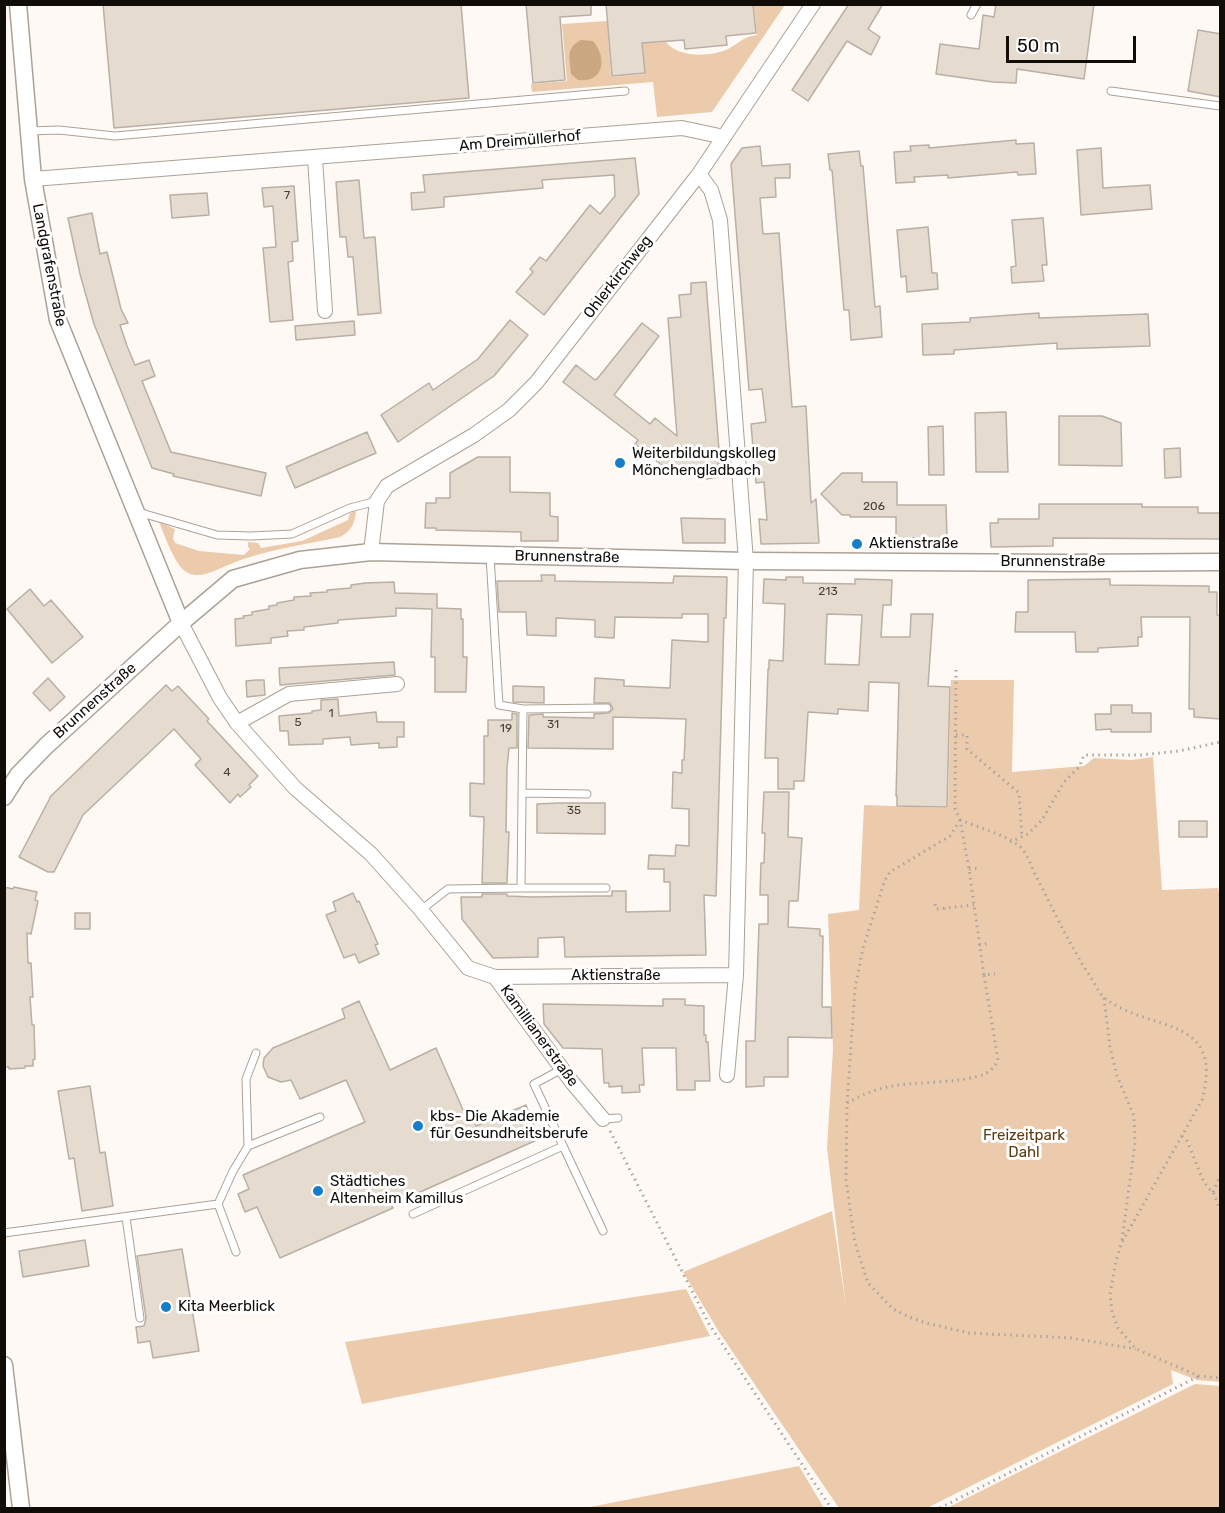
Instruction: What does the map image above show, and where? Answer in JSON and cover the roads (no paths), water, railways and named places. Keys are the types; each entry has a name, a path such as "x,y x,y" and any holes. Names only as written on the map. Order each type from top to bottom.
{"street":[{"name":"Landgrafenstraße","path":"18,4 33,179 58,320 181,622"},
{"name":"Ohlerkirchweg","path":"377,501 387,486 474,435 509,410 536,383 699,174 813,4"},
{"name":"Am Dreimüllerhof","path":"33,179 682,128 724,137"},
{"path":"315,158 325,310"},
{"path":"699,174 711,190 720,220 746,561 736,975 727,1075"},
{"path":"371,552 377,501"},
{"name":"Brunnenstraße","path":"5,795 18,776 46,746 181,622 233,579 300,560 371,552 746,561 1221,562"},
{"name":"Kamillianerstraße","path":"181,622 220,698 237,723 296,788 371,854 421,909 468,968 495,977 562,1069 603,1119"},
{"path":"237,723 289,694 397,684"},
{"name":"Aktienstraße","path":"495,977 736,975"},
{"path":"4,1365 21,1509"}],"lane":[{"path":"971,15 977,4"},
{"path":"29,131 59,130 115,136 625,91"},
{"path":"1112,91 1221,106"},
{"path":"136,512 217,535 251,536 291,534 350,508 377,501"},
{"path":"490,556 499,705 523,710 607,708"},
{"path":"521,888 523,710"},
{"path":"523,793 587,794"},
{"path":"421,909 447,890 606,888"},
{"path":"236,1252 218,1204 233,1171 248,1146 246,1079 256,1053"},
{"path":"562,1069 534,1084 603,1231"},
{"path":"248,1146 320,1117"},
{"path":"603,1119 618,1118"},
{"path":"413,1214 563,1146"},
{"path":"4,1233 218,1204"},
{"path":"126,1216 140,1318"}],"place":[{"name":"Weiterbildungskolleg Mönchengladbach","path":"620,463"},
{"name":"Aktienstraße","path":"857,544"},
{"name":"kbs- Die Akademie für Gesundheitsberufe","path":"418,1126"},
{"name":"Städtiches Altenheim Kamillus","path":"318,1191"},
{"name":"Kita Meerblick","path":"166,1307"}],"park label":[{"name":"Freizeitpark Dahl","path":"1024,1144"}]}
